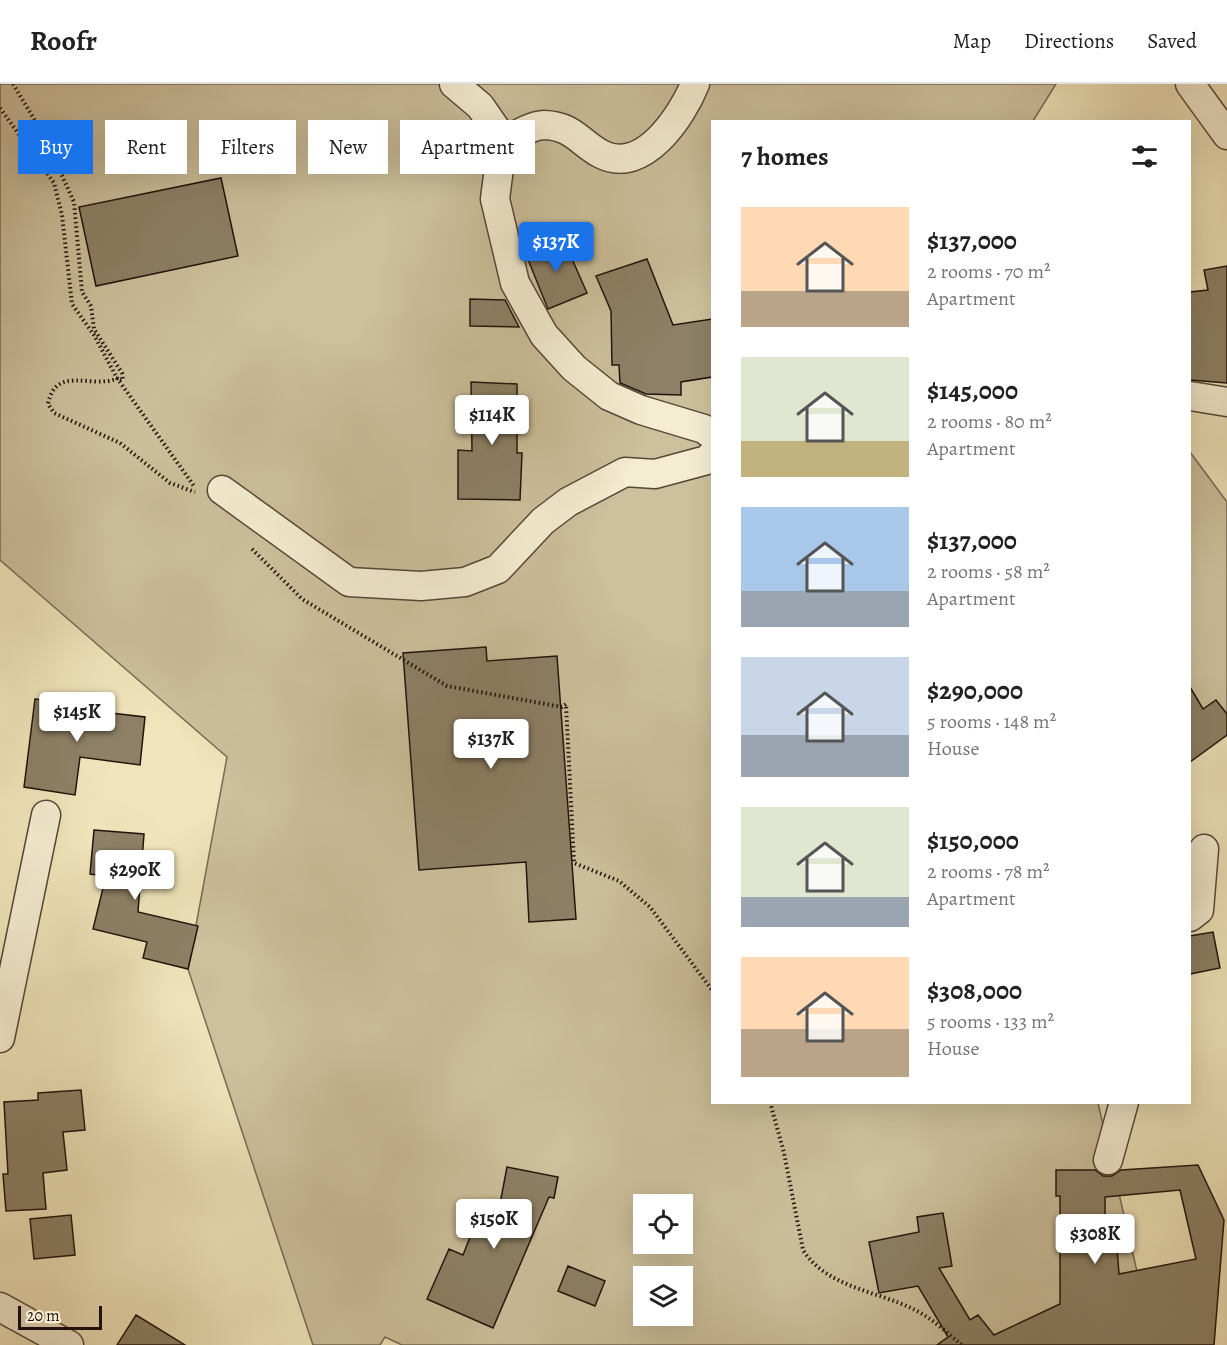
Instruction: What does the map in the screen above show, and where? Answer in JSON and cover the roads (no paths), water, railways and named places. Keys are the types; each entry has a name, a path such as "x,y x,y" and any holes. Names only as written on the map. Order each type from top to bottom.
{"street":[{"path":"454,84 480,106 490,120"},
{"path":"535,127 542,124 566,128 602,155 621,158 646,150 662,136 686,108 695,84"},
{"path":"1190,84 1227,135"},
{"path":"496,174 495,199 515,283 544,335 574,369 609,396 641,410 704,429 711,434"},
{"path":"1191,396 1227,402"},
{"path":"210,491 349,582 421,586 465,582 498,569 543,521 568,502 625,472 655,474 707,460 711,456"},
{"path":"0,1038 46,815"},
{"path":"1191,916 1199,910 1207,847"},
{"path":"1108,1160 1123,1104"},
{"path":"0,1307 69,1345"}]}
